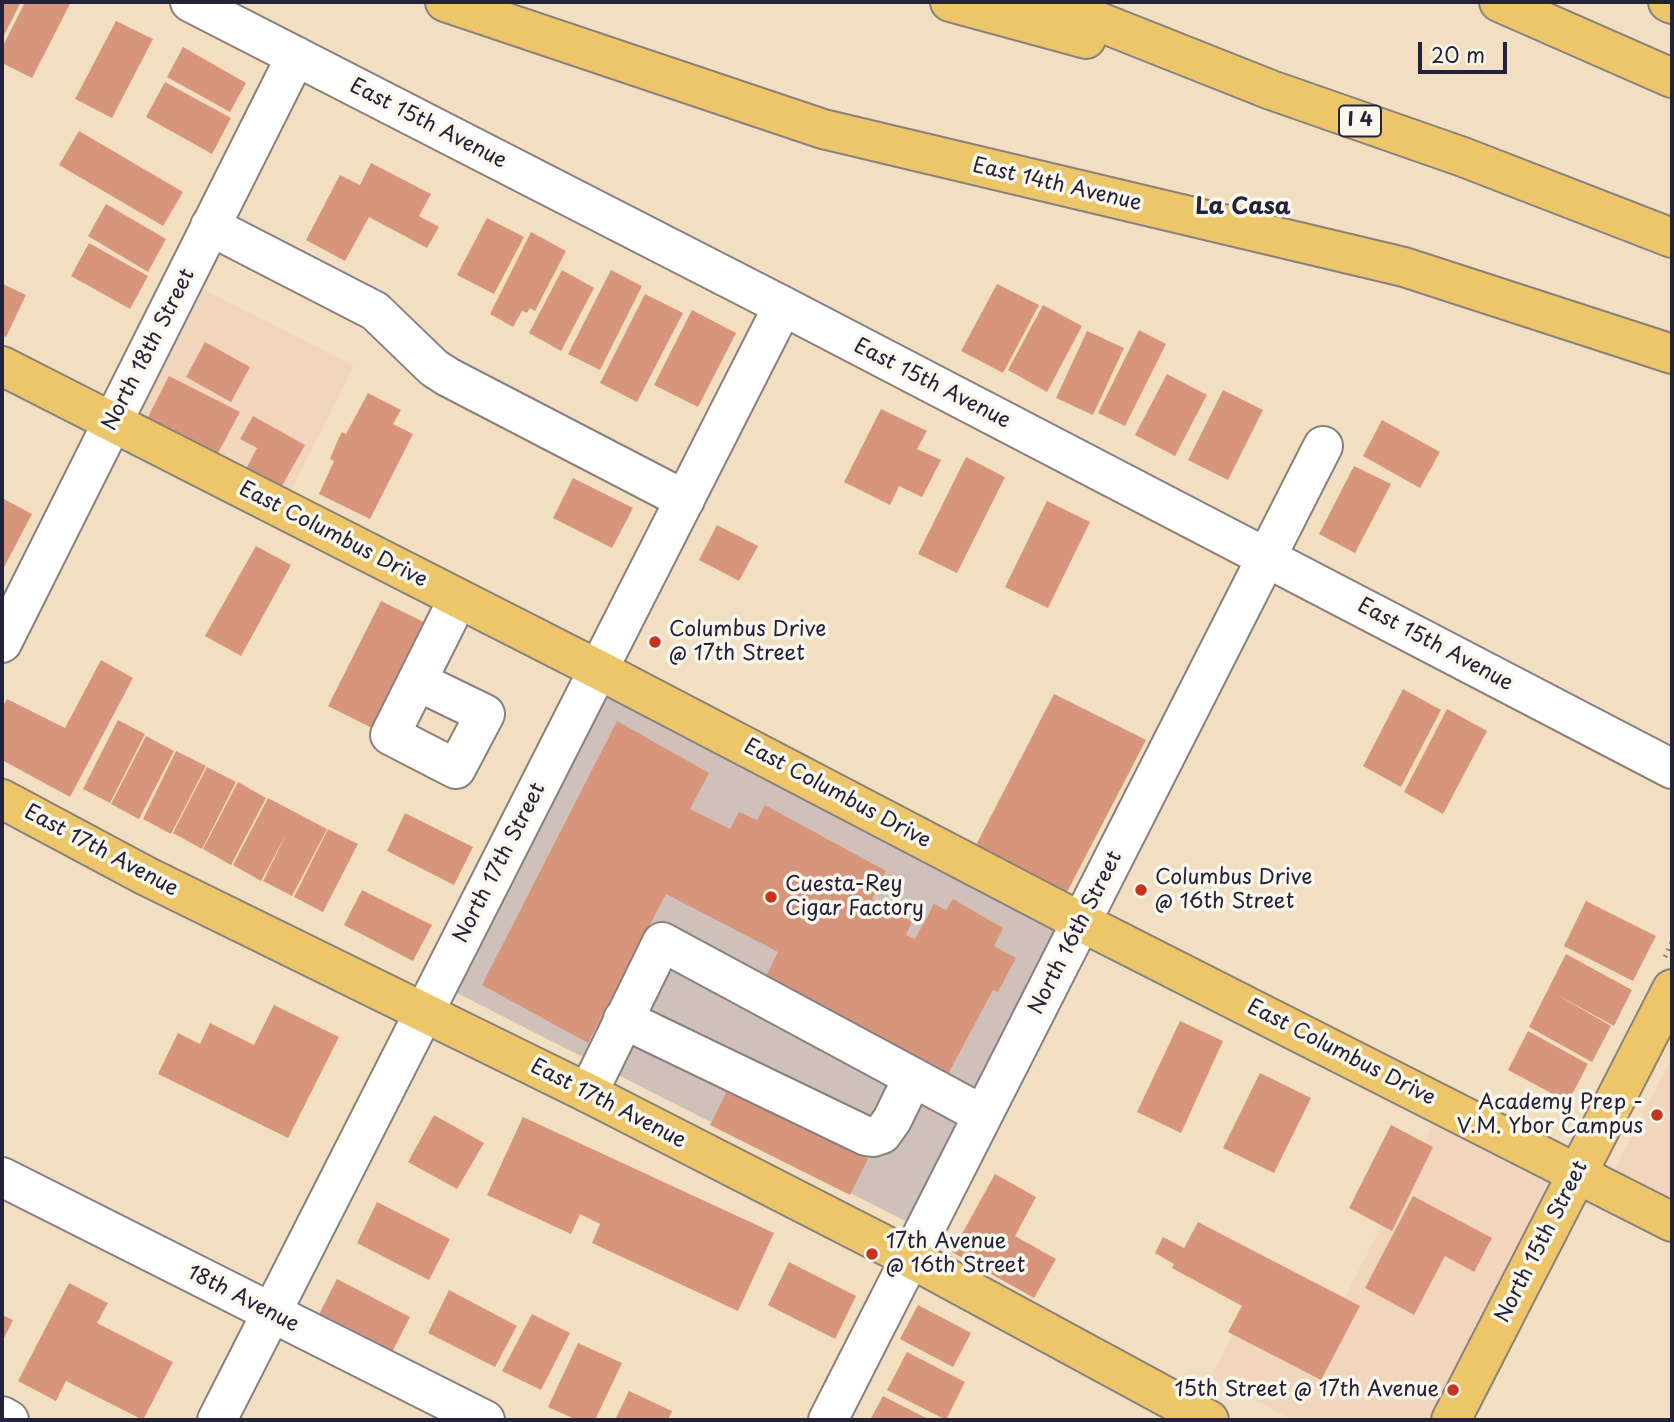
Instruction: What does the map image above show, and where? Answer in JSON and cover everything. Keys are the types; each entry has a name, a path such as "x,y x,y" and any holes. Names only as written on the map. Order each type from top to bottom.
{"main road":[{"name":"East 14th Avenue","path":"445,2 823,129 1404,267 1672,354"},
{"path":"950,2 1270,90"},
{"name":"I 4","path":"1049,2 1270,90 1462,157 1672,238"},
{"path":"1499,2 1672,78"},
{"name":"East Columbus Drive","path":"2,366 111,424 599,670 1081,922 1577,1173 1670,1216"},
{"name":"East 17th Avenue","path":"2,799 146,876 588,1093 910,1258 1209,1420"},
{"name":"North 15th Street","path":"1451,1420 1672,989"}],"street":[{"name":"East 15th Avenue","path":"190,2 783,306 1672,769"},
{"name":"North 18th Street","path":"2,643 296,56"},
{"path":"210,226 375,311 434,368 448,377 685,500"},
{"name":"North 17th Street","path":"217,1420 783,306"},
{"name":"North 16th Street","path":"828,1420 1323,446"},
{"path":"417,681 458,598"},
{"path":"588,1093 662,942 983,1115"},
{"path":"623,1019 866,1136 882,1134 913,1077"},
{"name":"18th Avenue","path":"2,1177 485,1420"},
{"path":"2,1416 9,1420"}],"shaded area":[{"path":"189,282 354,366 281,510 117,423"},
{"path":"602,679 1078,921 921,1229 445,987"},
{"name":"Academy Prep - V.M. Ybor Campus","path":"1672,1057 1672,1202 1613,1172"},
{"path":"1444,1103 1573,1170 1446,1420 1293,1420 1211,1377 1270,1260 1345,1297"}],"building":[{"path":"2,2 21,2 2,39"},
{"path":"25,2 71,2 32,78 2,63 2,48"},
{"path":"116,21 153,39 112,118 75,99"},
{"path":"183,47 246,83 230,112 167,77"},
{"path":"165,82 231,118 212,154 146,117"},
{"path":"79,131 183,192 163,226 59,165"},
{"path":"371,163 431,194 419,216 439,227 427,248 369,217 345,261 306,240 340,175 360,185"},
{"path":"106,204 166,239 148,272 88,236"},
{"path":"487,218 524,237 494,294 457,275"},
{"path":"531,232 566,251 535,311 530,308 527,313 522,311 513,327 490,314"},
{"path":"89,243 148,276 130,309 71,276"},
{"path":"562,270 594,288 561,351 529,333"},
{"path":"611,270 642,286 600,370 568,354"},
{"path":"3,284 26,295 6,337 2,335"},
{"path":"997,284 1039,305 1003,373 961,351"},
{"path":"645,294 683,313 637,402 600,383"},
{"path":"1043,305 1082,326 1047,392 1008,370"},
{"path":"692,310 736,333 698,407 654,385"},
{"path":"1139,330 1166,344 1125,426 1098,413"},
{"path":"1087,331 1124,348 1093,415 1056,398"},
{"path":"205,342 250,367 231,402 186,377"},
{"path":"1167,374 1207,395 1175,456 1135,435"},
{"path":"169,376 240,412 218,453 148,417"},
{"path":"1223,390 1263,410 1228,480 1188,460"},
{"path":"368,393 401,410 393,424 413,434 370,519 319,494 334,461 330,459 337,442 342,432 346,434"},
{"path":"881,409 927,431 917,449 941,460 922,497 899,486 890,505 844,482"},
{"path":"253,416 305,445 279,491 245,471 257,448 240,439"},
{"path":"1382,420 1440,452 1420,488 1363,456"},
{"path":"966,457 1005,477 957,573 918,554"},
{"path":"1354,466 1391,484 1355,553 1319,534"},
{"path":"573,478 633,508 612,548 553,518"},
{"path":"2,498 32,514 2,571"},
{"path":"1047,501 1090,522 1048,608 1005,587"},
{"path":"717,525 758,546 739,581 699,560"},
{"path":"256,546 291,565 241,656 205,636"},
{"path":"381,601 428,624 376,730 328,706"},
{"path":"101,660 133,678 70,797 2,760 2,708 7,699 65,728"},
{"path":"1403,689 1441,710 1401,787 1363,766"},
{"path":"1054,694 1146,740 1066,894 975,847"},
{"path":"1447,709 1487,731 1443,814 1404,792"},
{"path":"118,720 145,734 110,803 83,789"},
{"name":"Cuesta-Rey Cigar Factory","path":"617,721 709,773 690,809 730,829 739,812 757,820 765,805 886,871 872,899 912,922 906,935 915,939 934,904 946,910 953,899 1003,928 994,946 1016,958 998,992 993,990 947,1076 764,980 778,952 666,894 588,1043 482,985"},
{"path":"146,736 174,751 139,819 111,804"},
{"path":"176,751 206,766 171,834 143,819"},
{"path":"207,767 236,782 202,849 173,833"},
{"path":"238,782 266,798 231,865 203,849"},
{"path":"268,798 327,829 292,896 263,881 287,833 261,881 233,865"},
{"path":"405,813 473,847 454,885 387,851"},
{"path":"328,829 358,844 323,912 294,897"},
{"path":"362,890 432,925 413,961 344,925"},
{"path":"1586,901 1656,936 1633,981 1564,946"},
{"path":"1566,954 1632,990 1614,1026 1554,993 1611,1026 1592,1062 1529,1027"},
{"path":"274,1005 339,1037 288,1138 158,1074 178,1033 200,1044 210,1023 254,1045"},
{"path":"1180,1021 1223,1041 1181,1133 1137,1112"},
{"path":"1528,1031 1588,1064 1568,1102 1508,1070"},
{"path":"1260,1073 1311,1098 1274,1173 1223,1148"},
{"path":"728,1089 868,1159 850,1195 710,1125"},
{"path":"434,1115 484,1143 457,1189 408,1162"},
{"path":"523,1117 774,1233 738,1311 592,1243 600,1224 580,1214 571,1234 487,1195"},
{"path":"1391,1125 1433,1147 1392,1231 1349,1208"},
{"path":"995,1174 1036,1197 1015,1236 1056,1259 1034,1298 952,1252"},
{"path":"1413,1196 1492,1238 1474,1272 1445,1256 1414,1315 1365,1288"},
{"path":"377,1202 450,1239 429,1280 357,1243"},
{"path":"1198,1222 1360,1306 1321,1380 1228,1332 1242,1306 1172,1268 1174,1264 1155,1253 1163,1237 1184,1248"},
{"path":"789,1262 856,1296 835,1339 768,1305"},
{"path":"337,1279 410,1317 388,1360 315,1322"},
{"path":"69,1283 108,1303 97,1323 173,1362 143,1420 66,1381 56,1401 18,1381"},
{"path":"449,1290 517,1326 495,1367 428,1333"},
{"path":"918,1305 971,1333 953,1367 900,1339"},
{"path":"532,1314 570,1333 541,1390 502,1371"},
{"path":"2,1315 13,1320 2,1342"},
{"path":"578,1343 622,1363 595,1420 577,1420 548,1407"},
{"path":"907,1352 965,1382 946,1420 887,1390"},
{"path":"629,1391 672,1411 668,1420 615,1420"},
{"path":"883,1396 930,1420 870,1420"}],"place":[{"name":"Columbus Drive @ 17th Street","path":"655,642"},
{"name":"Columbus Drive @ 16th Street","path":"1141,890"},
{"name":"Cuesta-Rey Cigar Factory","path":"771,897"},
{"name":"Academy Prep - V.M. Ybor Campus","path":"1657,1115"},
{"name":"17th Avenue @ 16th Street","path":"872,1254"},
{"name":"15th Street @ 17th Avenue","path":"1453,1390"}],"district":[{"name":"La Casa","path":"1243,208"}]}
